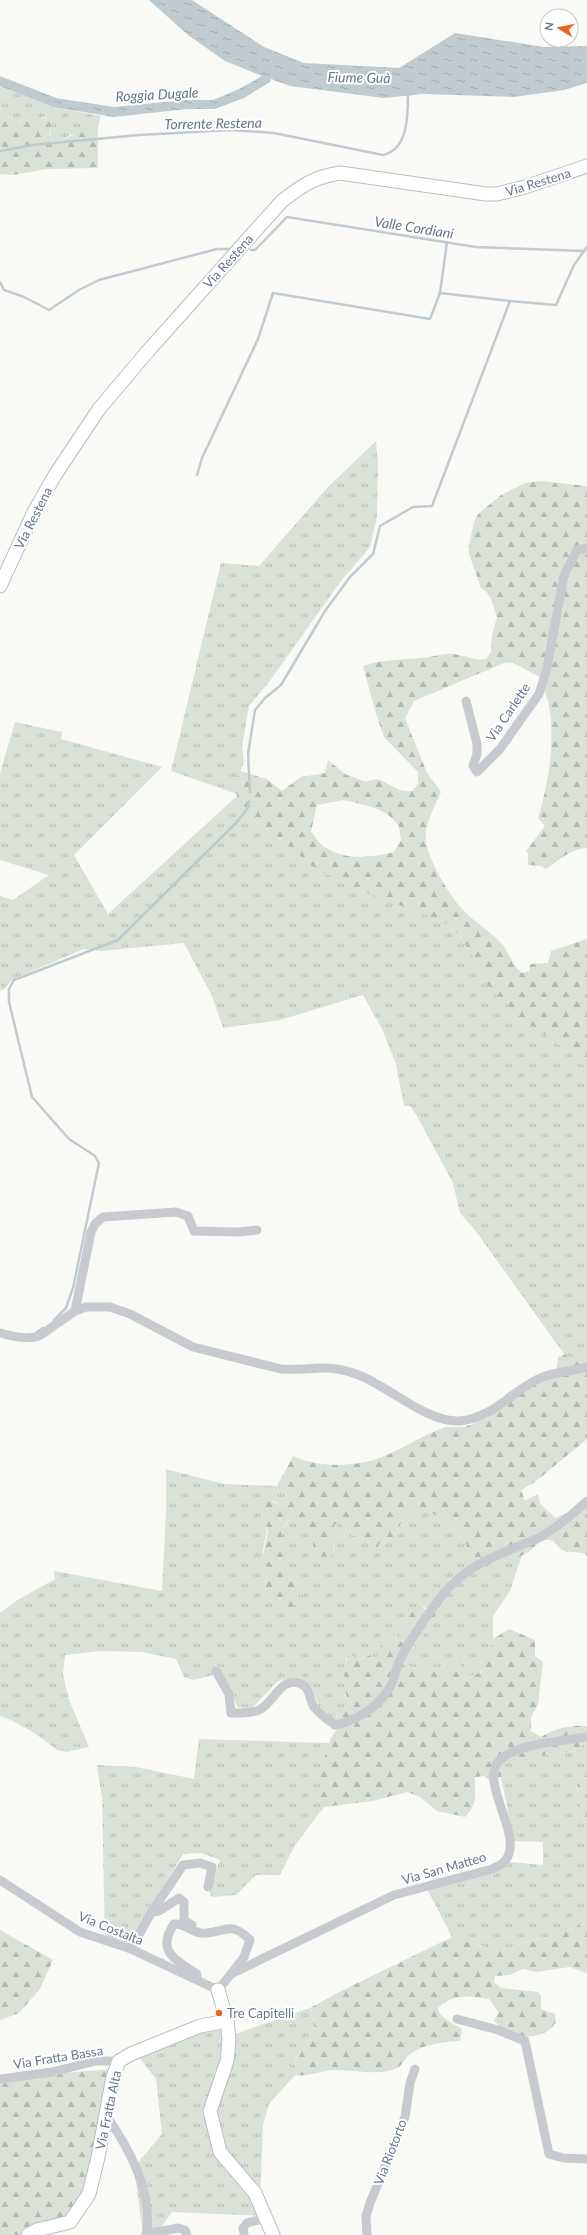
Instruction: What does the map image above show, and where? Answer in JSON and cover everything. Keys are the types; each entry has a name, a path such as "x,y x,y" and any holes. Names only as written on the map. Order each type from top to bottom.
{"street":[{"name":"Via Restena","path":"0,586 34,512 55,475 99,409 148,351 277,207 306,183 320,177 340,173 470,193 498,194 525,188 587,166"},
{"name":"Via Carlette","path":"466,701 477,744 477,754 472,766 477,772 500,749 539,694 547,668 564,576 578,550 587,548"},
{"path":"75,1311 91,1232 95,1224 103,1217 176,1212 188,1216 194,1231 239,1232 257,1230"},
{"path":"0,1333 32,1338 39,1336 75,1311 86,1307 110,1307 130,1314 193,1347 281,1369 295,1370 326,1367 345,1370 373,1382 431,1415 449,1420 473,1419 506,1402 541,1378 587,1367"},
{"path":"216,1671 229,1694 231,1713 246,1714 260,1710 270,1702 278,1689 291,1683 303,1685 310,1693 313,1706 334,1725 349,1722 377,1705 390,1687 399,1661 426,1619 443,1594 464,1572 484,1560 543,1536 587,1501"},
{"name":"Via San Matteo","path":"218,1990 231,1974 394,1895 492,1870 505,1861 511,1847 492,1776 499,1760 517,1750 587,1737"},
{"path":"131,1949 151,1913 183,1865 200,1863 212,1867 208,1887"},
{"name":"Via Costalta","path":"0,1880 80,1932 131,1949 218,1990"},
{"path":"151,1913 159,1911 179,1898 182,1899 184,1920 200,1933"},
{"path":"196,1980 197,1974 179,1962 167,1950 166,1944 174,1924 181,1924 200,1933 228,1928 241,1931 250,1940 244,1957 231,1974"},
{"path":"218,1990 229,2040 228,2061 210,2111 220,2152 255,2193 272,2235"},
{"path":"457,2019 498,2030 525,2041 549,2154 563,2158 587,2159"},
{"name":"Via Fratta Alta","path":"28,2235 37,2230 70,2222 89,2194 98,2157 112,2077 119,2062 131,2054 200,2026 226,2021"},
{"name":"Via Fratta Bassa","path":"0,2079 52,2072 96,2061 119,2062"},
{"name":"Via Riotorto","path":"367,2235 366,2216 405,2117 410,2083 415,2069"},
{"path":"106,2115 122,2139 136,2169 146,2202 147,2234 178,2228 185,2230 187,2235"},
{"path":"244,2235 243,2228 247,2223 266,2218"}],"green space":[{"path":"0,86 53,107 101,116 98,126 94,131 70,135 59,142 53,142 49,138 51,132 46,117 21,120 16,123 0,108"},
{"path":"0,108 16,123 24,119 34,117 48,118 52,120 49,138 53,142 59,142 76,133 94,131 98,126 98,168 47,169 13,175 0,174"},
{"path":"376,441 378,464 377,517 370,547 341,581 269,682 249,706 242,746 244,762 234,788 237,794 171,771 221,563 259,566 327,488"},
{"path":"540,481 587,486 587,848 575,850 546,869 541,866 528,865 528,853 526,851 545,826 538,818 548,775 551,745 548,701 540,677 511,662 504,663 414,701 405,718 427,773 441,792 430,816 426,841 431,858 441,879 459,906 502,944 516,968 523,973 529,971 530,964 548,963 551,951 587,939 587,1069 577,1058 538,1029 522,1020 488,986 462,938 444,922 352,887 313,867 283,841 256,823 240,804 234,788 240,771 267,779 282,791 301,777 325,773 328,760 345,774 366,782 375,779 381,780 400,790 412,791 418,784 418,772 384,737 363,666 385,661 426,658 449,654 486,659 491,652 492,635 497,617 491,599 486,591 481,588 469,554 469,546 474,522 478,514 501,495 525,483","holes":["344,800 375,808 395,821 399,827 401,840 394,852 366,857 348,856 338,854 319,842 311,831 317,805"]},
{"path":"15,722 62,732 61,739 162,767 74,855 108,914 237,796 256,823 283,841 444,922 462,938 470,952 522,1020 538,1029 577,1058 587,1069 587,1363 575,1361 564,1354 475,1230 460,1213 453,1183 417,1116 410,1106 404,1106 396,1064 382,1029 363,995 280,1020 223,1028 212,996 184,943 102,951 84,949 13,979 3,990 0,990 0,896 13,900 49,875 0,860 0,773"},
{"path":"564,1354 575,1361 587,1363 587,1439 535,1482 521,1490 525,1501 538,1494 540,1503 555,1518 587,1505 587,1556 584,1553 564,1551 555,1542 547,1540 540,1542 528,1552 506,1563 493,1565 472,1562 467,1554 466,1542 445,1521 432,1513 417,1510 404,1515 396,1535 379,1544 376,1550 370,1549 368,1543 351,1534 341,1524 335,1524 331,1556 325,1559 314,1551 310,1528 307,1524 304,1521 293,1520 287,1522 283,1531 283,1546 286,1568 289,1575 299,1588 300,1599 297,1604 291,1608 278,1606 268,1598 265,1586 268,1568 263,1556 268,1531 262,1512 263,1505 267,1500 284,1506 290,1505 286,1493 280,1492 277,1486 293,1456 302,1460 322,1464 354,1464 374,1460 390,1454 446,1427 465,1427 489,1417 507,1393 530,1379 557,1370 558,1357"},
{"path":"166,1469 224,1484 277,1486 280,1492 286,1493 290,1505 284,1506 273,1501 262,1512 267,1529 263,1554 268,1568 265,1582 267,1596 278,1605 286,1607 291,1608 298,1587 286,1569 282,1545 282,1537 286,1524 291,1520 303,1520 311,1525 311,1532 334,1549 332,1536 335,1524 341,1524 351,1534 368,1543 370,1549 396,1535 404,1515 417,1510 432,1513 445,1521 466,1542 467,1554 494,1563 500,1563 522,1555 510,1591 493,1616 493,1639 489,1652 481,1661 483,1667 480,1673 463,1679 457,1663 428,1673 408,1666 405,1663 403,1660 423,1636 435,1614 425,1607 413,1609 399,1637 387,1639 376,1659 365,1657 359,1660 346,1658 345,1696 349,1701 349,1707 338,1714 335,1720 322,1714 312,1688 305,1682 294,1678 278,1681 251,1709 237,1707 232,1690 221,1673 194,1680 184,1677 176,1659 142,1652 101,1651 65,1655 63,1674 69,1700 89,1747 67,1752 57,1750 36,1734 11,1720 0,1716 0,1613 16,1601 55,1579 54,1571 162,1591 166,1514"},
{"path":"419,1606 436,1614 423,1636 403,1660 408,1666 428,1673 457,1663 462,1666 461,1673 463,1679 481,1673 483,1667 481,1661 489,1652 493,1639 509,1629 535,1640 535,1656 543,1662 538,1704 531,1718 531,1731 541,1737 552,1731 563,1728 587,1726 587,1742 575,1751 507,1760 502,1769 501,1777 489,1780 484,1776 475,1777 474,1803 465,1817 437,1811 420,1797 407,1792 373,1801 324,1807 318,1800 324,1758 331,1739 336,1730 343,1723 335,1720 338,1714 349,1706 344,1685 345,1670 348,1658 350,1654 359,1660 371,1655 376,1659 382,1643 387,1639 399,1637 413,1609"},
{"path":"199,1739 329,1743 318,1800 324,1807 295,1845 280,1875 256,1875 236,1895 212,1897 209,1891 220,1860 202,1853 183,1854 133,1937 129,1950 105,1941 102,1798 97,1765 136,1767 194,1779"},
{"path":"587,1742 587,1774 578,1781 577,1799 587,1825 587,1922 559,1934 517,1945 511,1950 499,1951 452,1937 424,1883 440,1877 443,1885 483,1874 511,1862 543,1865 543,1842 514,1841 501,1777 502,1769 506,1760 575,1751"},
{"path":"587,1774 587,1825 577,1799 578,1781"},
{"path":"587,1922 587,1973 570,1967 536,1972 523,1969 510,1975 495,1976 494,1982 501,1988 538,1992 541,1996 541,2009 555,2014 556,2022 550,2029 543,2033 535,2036 525,2036 507,2032 494,2020 499,2013 489,1999 475,1997 456,1998 444,2003 438,2008 441,2016 462,2029 460,2041 441,2043 420,2048 410,2054 399,2067 390,2071 375,2072 334,2070 305,2075 295,2075 292,2066 309,2040 316,2035 310,2008 339,1992 452,1937 499,1951 511,1950 517,1945 559,1934"},
{"path":"0,1930 53,1960 40,1989 19,2013 0,2020"},
{"path":"310,2008 316,2035 309,2040 292,2065 295,2075 269,2104 263,2126 260,2200 265,2216 172,2212 155,2235 143,2235 134,2167 162,2134 156,2079 135,2052 226,2019 229,2036"},
{"path":"113,2069 81,2202 61,2220 25,2235 0,2235 0,2078"}],"water":[{"name":"Fiume Guà","path":"149,0 192,0 264,47 304,63 399,68 455,33 539,46 539,48 579,48 579,46 587,46 587,83 564,90 514,97 423,94 384,98 290,86 271,79 270,82 244,98 215,109 187,109 114,117 53,107 0,86 0,76 56,98 114,107 186,100 213,100 239,89 262,76 225,61 188,35"}],"waterway":[{"name":"Torrente Restena","path":"0,151 33,145 139,135 231,130 274,133 383,155 391,152 402,139 407,121 408,94"},
{"name":"Valle Cordiani","path":"251,250 255,250 287,217 476,247 584,251 587,247"},
{"path":"197,475 202,458 258,339 273,293 430,319 440,293 447,242"},
{"name":"Valle Cordiani","path":"0,282 4,290 24,297 49,310 79,290 99,280 217,249 232,249"},
{"path":"250,792 248,754 255,710 265,698 281,685 325,611 350,577 373,554 380,526 413,507 432,506 510,301 556,305 574,265 584,251"},
{"path":"440,293 510,301"},
{"path":"54,1320 66,1308 73,1288 99,1163 95,1156 69,1139 32,1097 9,1002 9,989 14,980 118,940 237,822 247,809 249,801"},
{"path":"37,1332 43,1328"}],"place":[{"name":"Tre Capitelli","path":"219,2013"}],"water label":[{"name":"Roggia Dugale","path":"157,94"}]}
